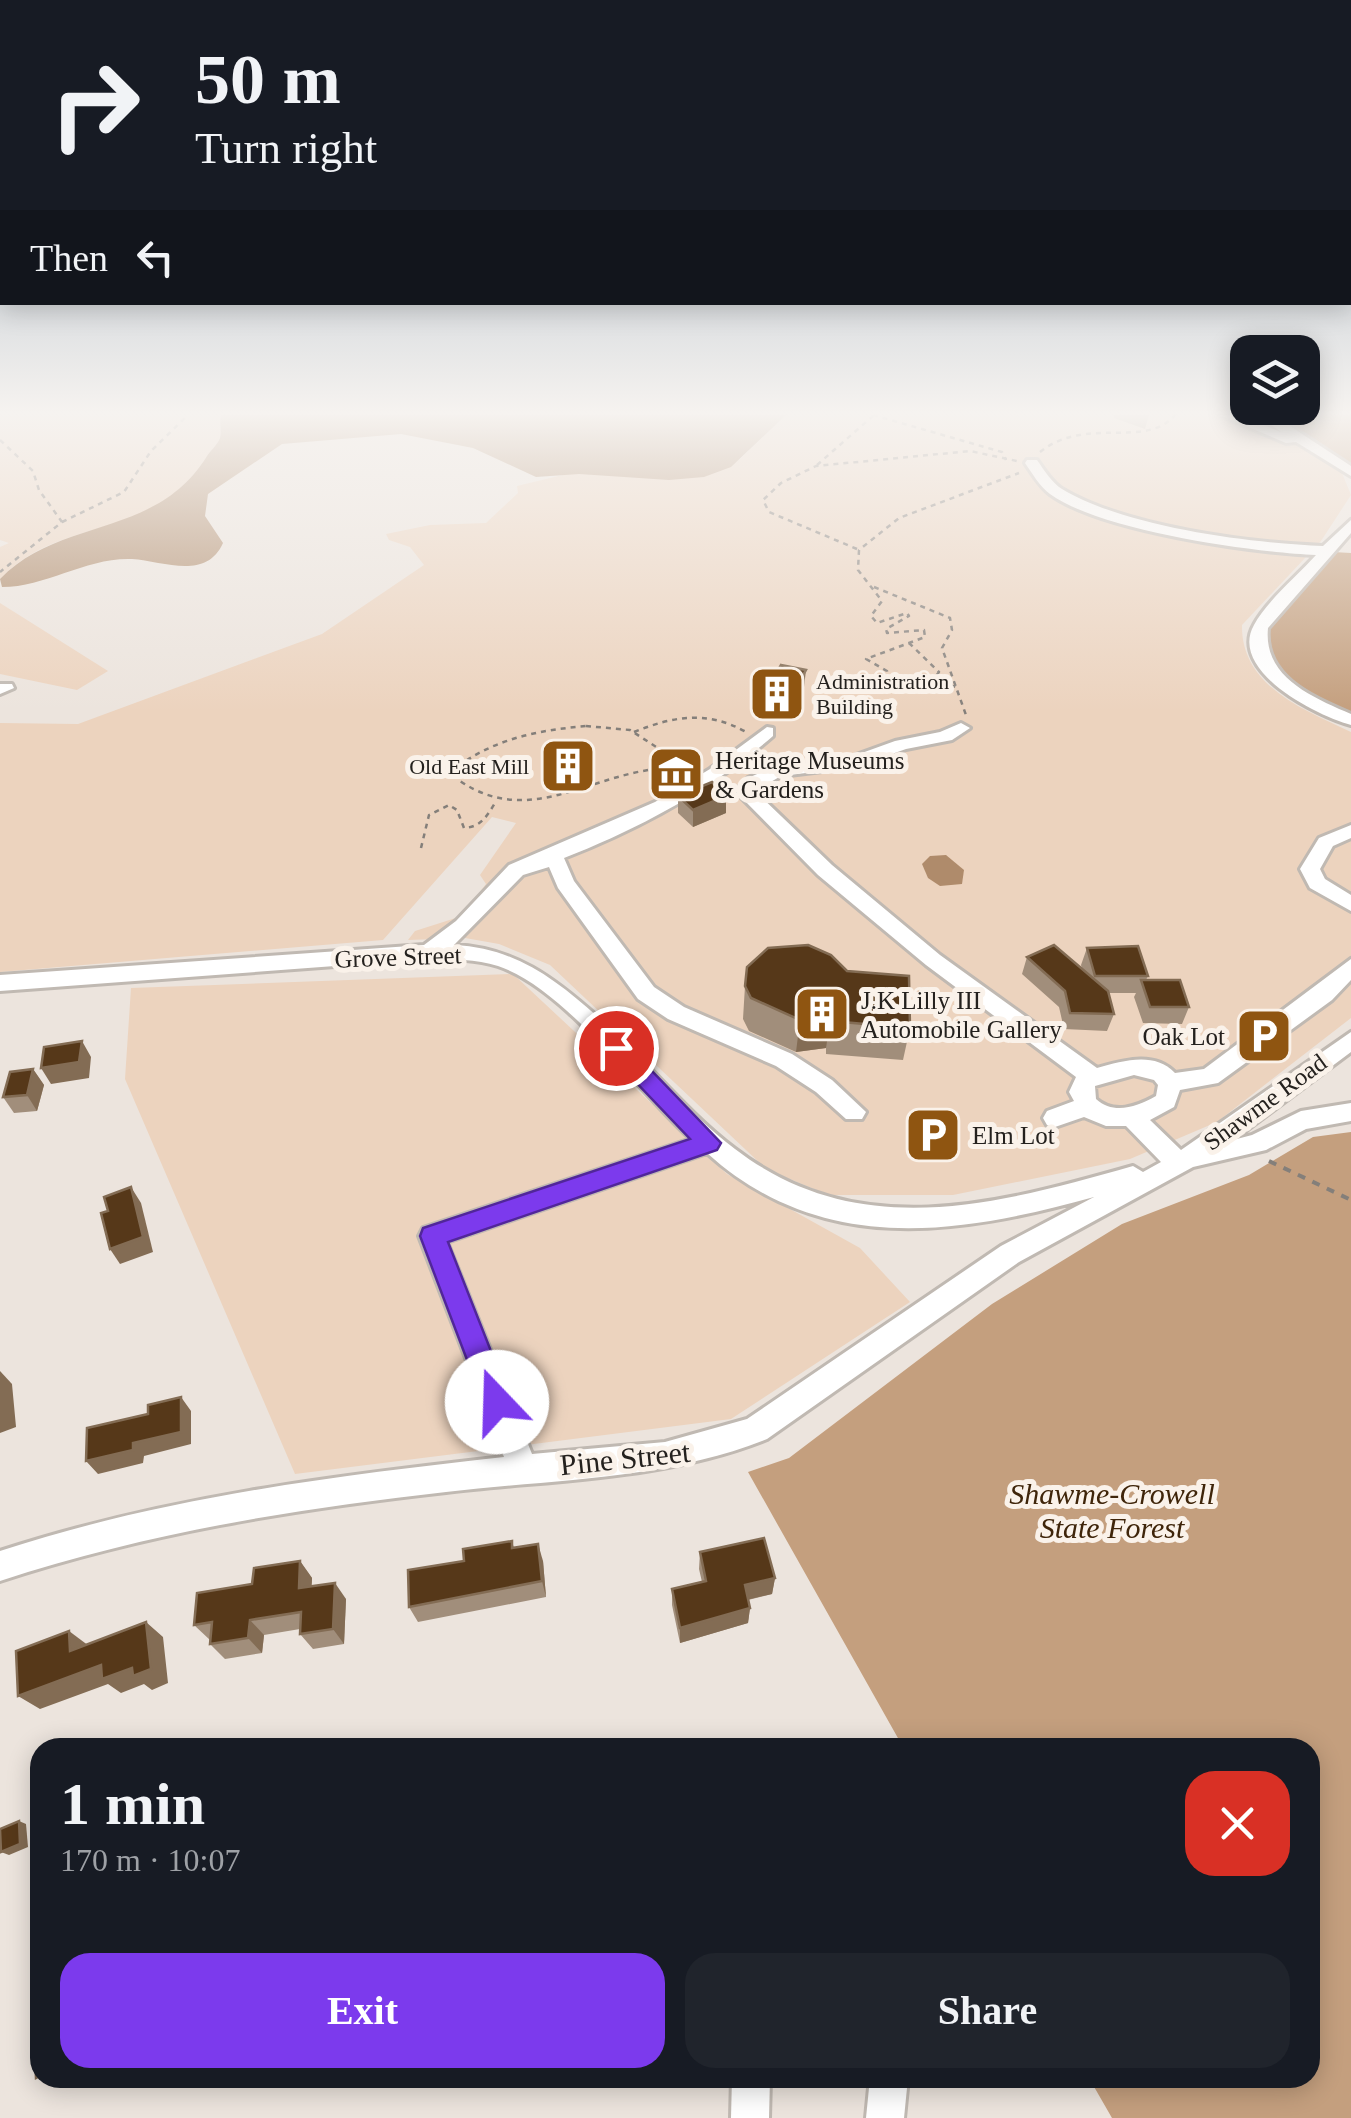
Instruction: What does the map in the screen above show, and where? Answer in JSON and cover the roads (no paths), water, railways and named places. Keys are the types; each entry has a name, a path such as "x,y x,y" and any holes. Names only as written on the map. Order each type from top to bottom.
{"street":[{"path":"1099,514 1267,548 1326,550"},
{"path":"1351,524 1260,627 1254,646 1259,660 1286,685 1351,720"},
{"path":"960,728 942,741 900,746 843,765 777,770 755,779 744,791 825,870 906,938 1092,1076"},
{"path":"429,952 463,927 507,874 624,827 704,782 761,738"},
{"path":"1351,831 1326,842 1310,869 1317,883 1351,904"},
{"path":"544,859 556,861 565,883 646,993 676,1013 784,1060 854,1112"},
{"name":"Grove Street","path":"0,983 429,952 487,955 541,981 597,1027 709,1143 760,1181 798,1200 840,1212 908,1220 1033,1205 1179,1164"},
{"path":"1170,1083 1166,1102 1133,1118 1108,1118 1087,1106 1082,1085 1092,1076 1122,1067 1148,1066 1170,1083 1210,1077 1324,994 1351,967"},
{"name":"Shawme Road","path":"1179,1164 1275,1099 1351,1040"},
{"path":"1055,1118 1087,1106"},
{"path":"1133,1118 1179,1164 1258,1143 1301,1120 1351,1112"},
{"path":"522,1469 421,1240 709,1143"},
{"name":"Pine Street","path":"0,1566 123,1529 246,1502 522,1469 681,1456 722,1446 757,1429 1010,1254 1179,1164"},
{"path":"750,2118 752,2088"},
{"path":"885,2118 888,2088"}],"place":[{"name":"Administration Building","path":"777,694"},
{"name":"Old East Mill","path":"568,766"},
{"name":"Heritage Museums & Gardens","path":"676,774"},
{"name":"J.K Lilly III Automobile Gallery","path":"822,1014"},
{"name":"Oak Lot","path":"1264,1036"},
{"name":"Elm Lot","path":"933,1135"}],"park label":[{"name":"Shawme-Crowell State Forest","path":"1112,1510"}]}
